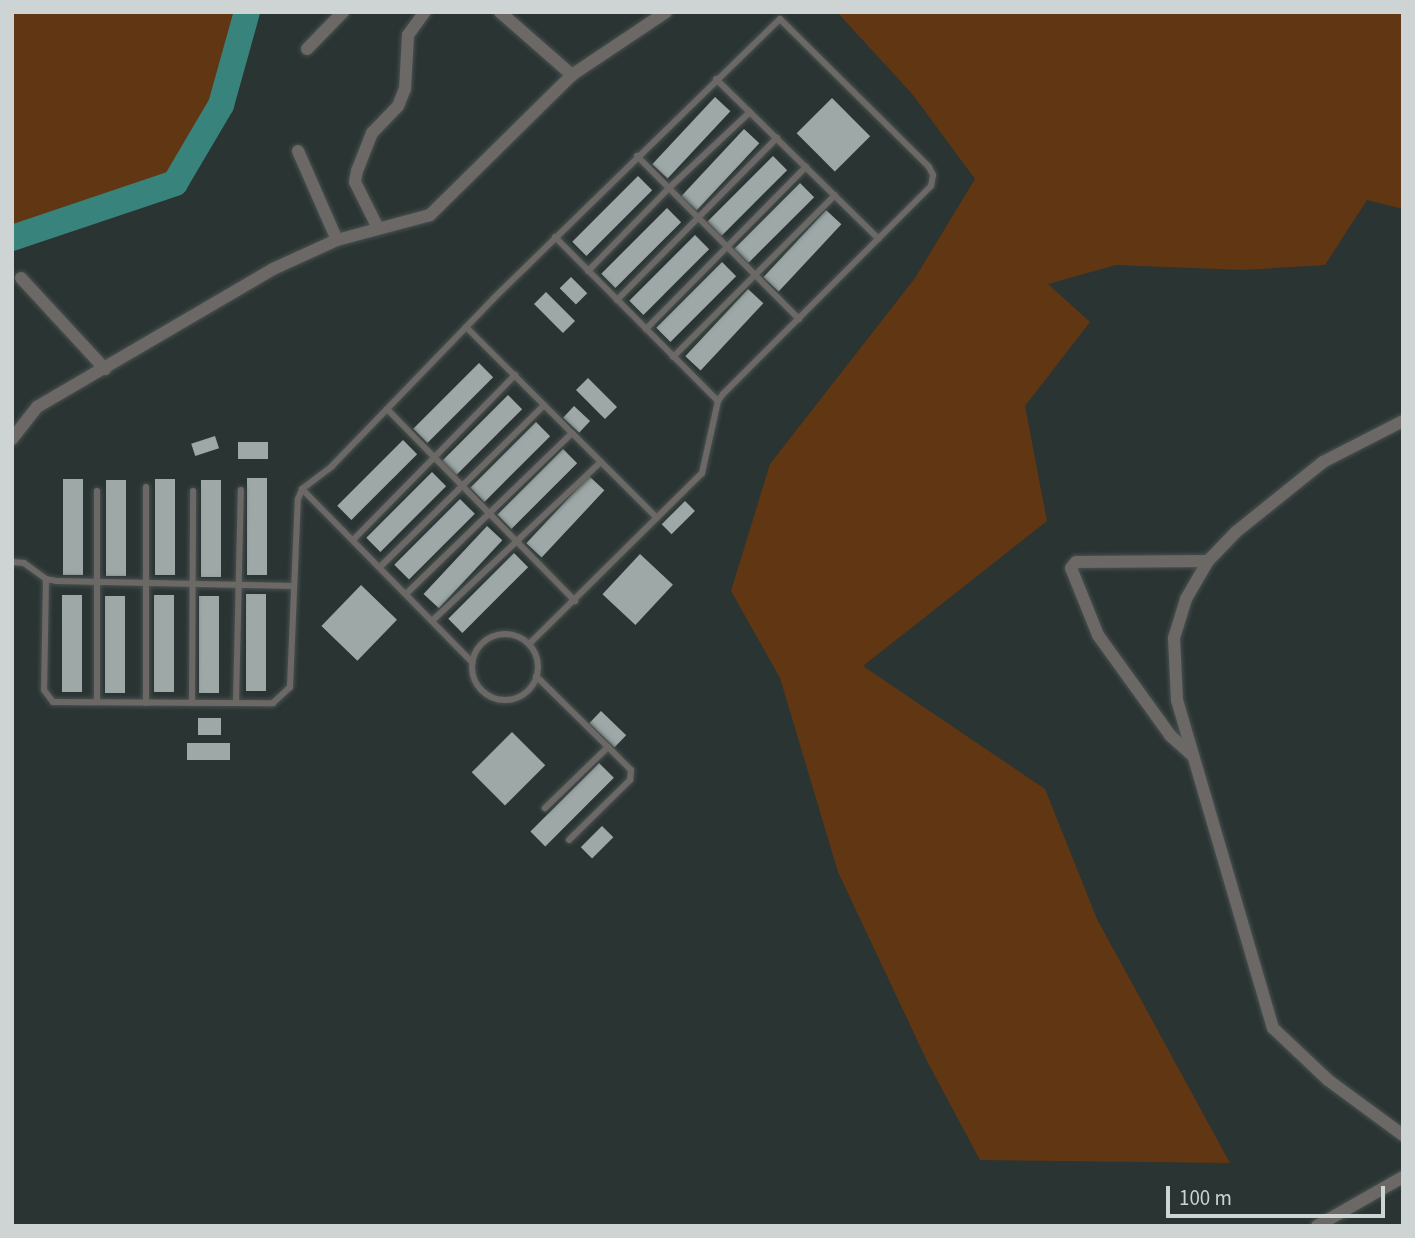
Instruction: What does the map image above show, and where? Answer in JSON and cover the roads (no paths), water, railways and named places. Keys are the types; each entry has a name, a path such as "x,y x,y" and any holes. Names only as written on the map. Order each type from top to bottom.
{"street":[{"path":"307,49 343,12"},
{"path":"377,228 355,182 357,171 372,133 398,106 405,89 408,35 425,12"},
{"path":"500,12 572,75"},
{"path":"12,439 37,407 273,269 337,240 429,215 572,75 658,14"},
{"path":"298,150 337,240"},
{"path":"21,278 104,369"},
{"path":"1403,422 1324,462 1236,531 1208,561 1186,599 1174,638 1177,700 1273,1028 1328,1080 1403,1135"},
{"path":"1194,758 1170,735 1098,635 1071,568 1076,562 1208,561"},
{"path":"1317,1226 1402,1179"}],"lane":[{"path":"46,579 44,690 48,699 146,703 274,703 290,687 298,499 302,489 332,466 555,237 773,23 780,19 785,21 933,175 931,186 718,401 702,473 529,644"},
{"path":"716,79 879,239"},
{"path":"589,271 668,188 750,112"},
{"path":"617,300 776,138"},
{"path":"637,156 799,319"},
{"path":"646,329 806,167"},
{"path":"673,357 835,195"},
{"path":"555,237 718,401"},
{"path":"466,327 657,518"},
{"path":"354,539 515,375"},
{"path":"382,566 544,405"},
{"path":"387,409 575,601"},
{"path":"407,593 572,433"},
{"path":"432,621 601,462"},
{"path":"146,487 146,703"},
{"path":"302,489 382,566 472,662"},
{"path":"236,703 241,490"},
{"path":"97,491 97,702"},
{"path":"192,703 193,491"},
{"path":"12,562 24,563 46,579 96,584 293,586"},
{"path":"510,634 529,644 536,656 536,676 523,694 501,699 481,690 474,677 472,662 478,649 495,635 510,634"},
{"path":"536,676 631,770 630,780 569,840"},
{"path":"545,808 608,747"}],"waterway":[{"path":"12,238 175,183 221,105 247,12"}]}
